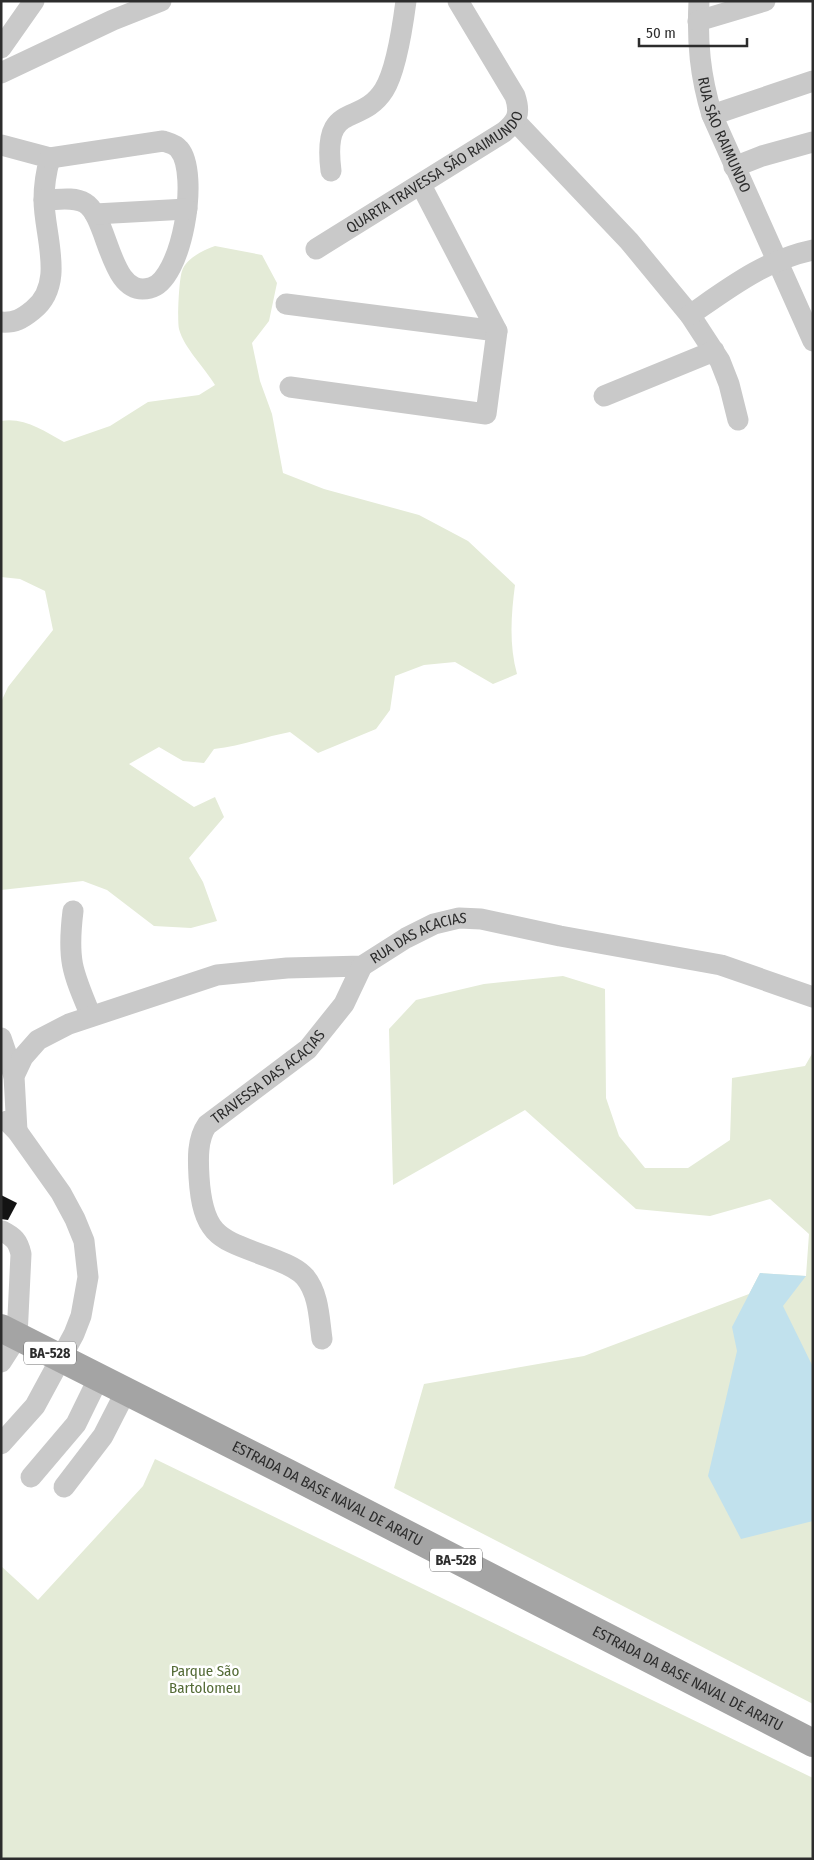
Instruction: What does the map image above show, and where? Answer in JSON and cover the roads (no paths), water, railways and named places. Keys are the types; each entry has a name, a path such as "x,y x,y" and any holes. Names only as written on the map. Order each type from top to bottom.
{"main road":[{"name":"ESTRADA DA BASE NAVAL DE ARATU","path":"9,1332 813,1743"}],"street":[{"path":"1,48 34,1"},
{"path":"1,73 113,20 160,1"},
{"path":"331,171 329,144 332,132 346,115 375,101 384,90 397,49 406,1"},
{"name":"QUARTA TRAVESSA SÃO RAIMUNDO","path":"316,249 421,185 504,132 516,122 520,110 516,96 458,1"},
{"path":"698,11 765,1"},
{"name":"RUA SÃO RAIMUNDO","path":"698,11 702,81 712,115 813,341"},
{"path":"712,115 813,80"},
{"path":"516,122 629,241 690,315 714,351 729,384 738,420"},
{"path":"1,145 50,158 162,141 173,143 181,150 190,179 178,248 167,273 159,284 149,289 138,288 124,279 115,266 95,214 86,204 73,199 44,200"},
{"path":"734,167 762,156 813,142"},
{"path":"1,322 13,323 25,317 36,308 45,296 49,285 50,258 44,200 46,173 50,158"},
{"path":"290,387 486,414 497,332 421,185"},
{"path":"95,214 186,209"},
{"path":"690,315 753,272 777,260 813,250"},
{"path":"286,304 497,332"},
{"path":"604,396 714,351"},
{"path":"73,911 69,942 70,960 90,1016"},
{"name":"RUA DAS ACACIAS","path":"14,1076 23,1057 38,1040 69,1024 90,1016 217,975 287,968 362,966 406,938 434,924 459,918 481,919 560,936 722,965 813,997"},
{"name":"TRAVESSA DAS ACACIAS","path":"322,1339 317,1304 305,1277 290,1265 227,1241 210,1228 204,1217 200,1191 200,1144 202,1132 206,1125 308,1050 344,1004 362,966"},
{"path":"1,1038 14,1076 17,1131"},
{"path":"1,1116 17,1131 61,1193 84,1241 88,1277 85,1298 74,1334 61,1359 35,1406 1,1444"},
{"path":"1,1362 9,1332 21,1254 19,1245 14,1237 2,1231"},
{"path":"31,1477 76,1424 99,1377"},
{"path":"64,1487 104,1436 126,1391"}],"water":[{"path":"760,1273 806,1276 783,1306 813,1367 813,1521 741,1539 708,1476 737,1351 732,1327"}],"park label":[{"name":"Parque São Bartolomeu","path":"205,1680"}]}
